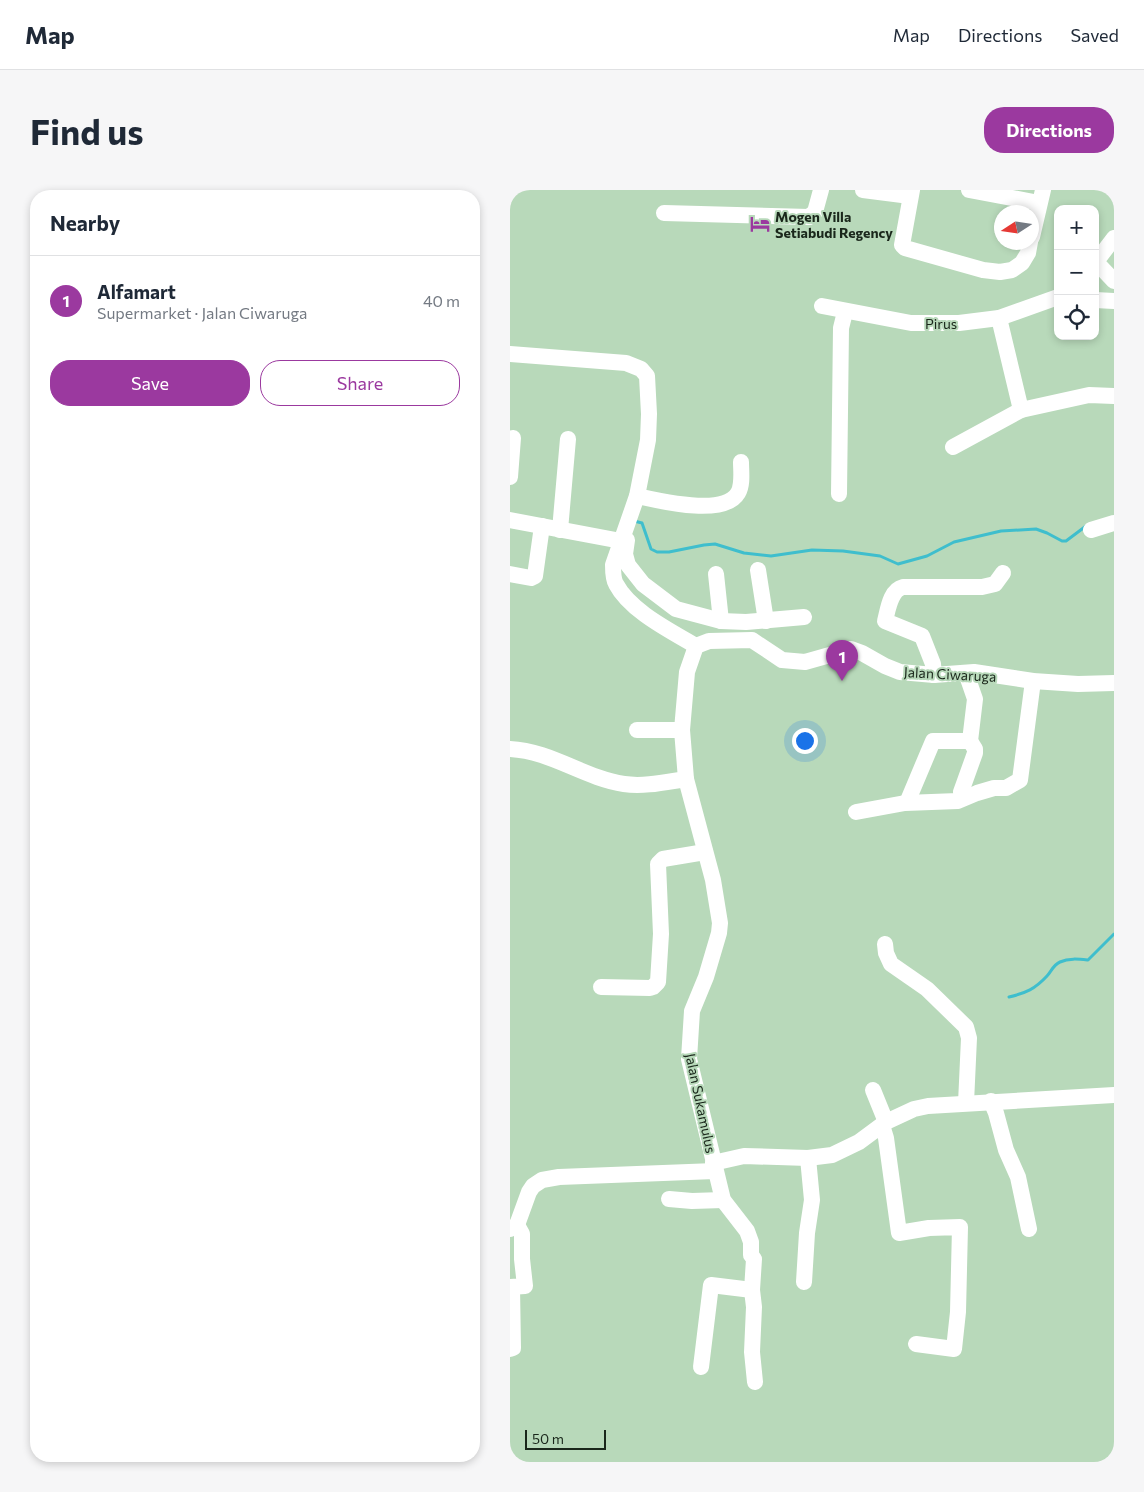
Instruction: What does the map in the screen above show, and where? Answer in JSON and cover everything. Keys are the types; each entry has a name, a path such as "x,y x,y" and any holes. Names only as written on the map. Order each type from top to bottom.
{"street":[{"path":"664,213 809,217 814,212 821,190"},
{"path":"862,190 911,193 902,244 906,248 983,270 1000,272 1012,270 1022,263 1029,250"},
{"path":"969,190 1041,197"},
{"path":"1099,257 1114,238"},
{"path":"1099,266 1114,281"},
{"name":"Pirus","path":"822,306 845,312 911,323 959,323 999,318 1054,298"},
{"path":"1099,300 1114,302"},
{"path":"839,494 841,328 845,312"},
{"path":"999,318 1021,410"},
{"path":"510,354 626,363 641,369 646,376 649,414 648,440 637,496 613,565 615,583 629,602 696,646 687,672 682,730 686,779 658,784 624,784 597,776 542,754 510,749"},
{"path":"953,447 1021,410 1089,395 1114,396"},
{"path":"510,476 512,438"},
{"path":"560,530 568,439"},
{"path":"637,496 707,506 723,503 735,497 740,491 741,462"},
{"path":"510,520 560,530 623,534"},
{"path":"1091,530 1114,523"},
{"path":"510,574 532,578 535,576 542,526"},
{"path":"623,534 627,542 624,554 628,565 643,584 676,609 721,621 766,621 804,618"},
{"path":"758,570 766,621"},
{"path":"934,675 933,664 922,636 884,621 894,592 898,588 903,587 982,587 994,584 1003,573"},
{"path":"716,574 721,621"},
{"name":"Jalan Ciwaruga","path":"696,646 709,641 752,640 782,660 805,662 851,649 900,672 934,675 974,672 1033,681 1078,684 1114,683"},
{"path":"961,792 974,753 970,741 975,699 966,673"},
{"path":"856,812 905,803 958,801 994,788 1006,788 1020,780 1033,681"},
{"path":"637,730 682,730"},
{"path":"910,798 933,741 970,741"},
{"name":"Jalan Sukamulus","path":"514,1227 529,1192 533,1186 542,1180 559,1177 714,1167 689,1059 692,1010 706,977 719,933 720,923 713,880 686,779"},
{"path":"601,987 650,988 656,985 658,982 661,934 658,864 663,859 704,852"},
{"path":"885,944 886,953 891,964 927,989 966,1027 969,1038 966,1102"},
{"path":"874,1090 884,1124 899,1233 929,1228 960,1228 958,1312 954,1349 916,1344"},
{"path":"755,1382 752,1352 754,1259 751,1255 751,1242 747,1231 723,1200 714,1167 744,1156 808,1158 832,1154 851,1146 884,1124 914,1109 928,1106 966,1102 1114,1096"},
{"path":"991,1102 1006,1150 1018,1177 1029,1229"},
{"path":"804,1282 806,1234 812,1200 808,1158"},
{"path":"669,1199 692,1201 723,1200"},
{"path":"510,1349 513,1348 511,1287 525,1286 522,1234 514,1227"},
{"path":"701,1367 711,1285 752,1290"}],"waterway":[{"path":"634,521 642,523 651,549 657,552 669,552 715,544 744,553 771,556 812,550 843,551 880,556 898,564 927,556 954,542 1001,531 1036,529 1066,541 1086,526"},
{"path":"1009,997 1034,987 1060,962 1070,959 1088,960 1114,934"}],"place":[{"name":"Mogen Villa Setiabudi Regency","path":"760,224"},
{"name":"Alfamart","path":"842,681"}]}
